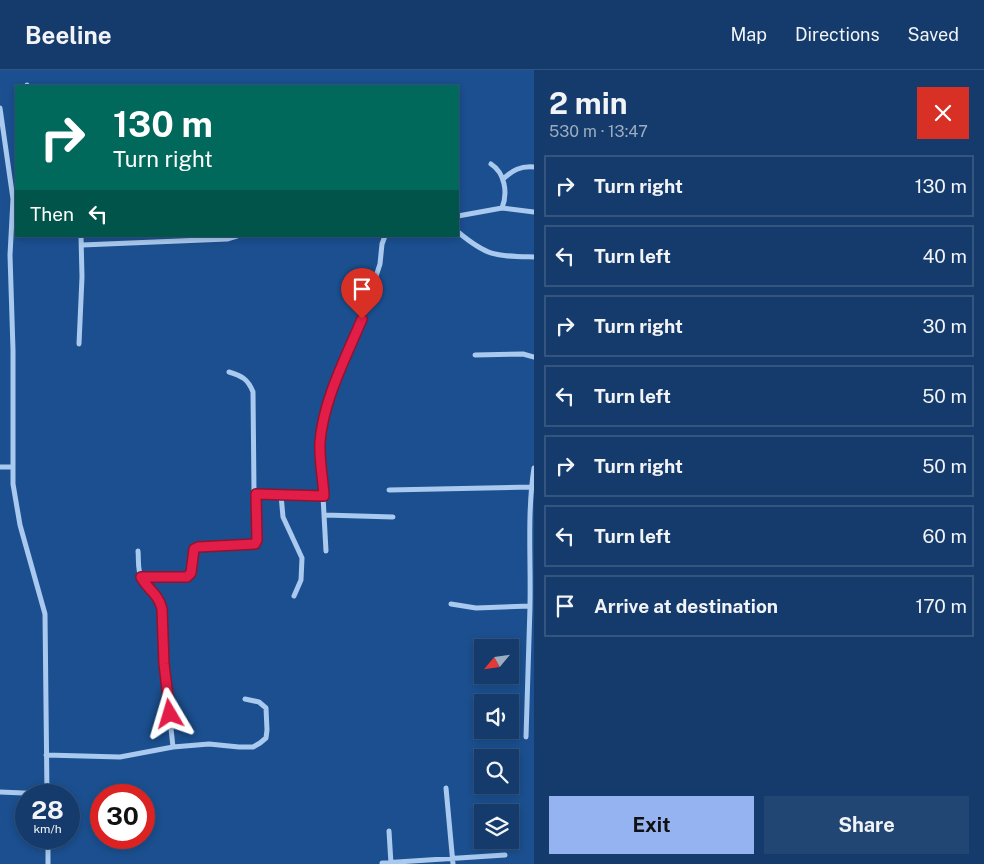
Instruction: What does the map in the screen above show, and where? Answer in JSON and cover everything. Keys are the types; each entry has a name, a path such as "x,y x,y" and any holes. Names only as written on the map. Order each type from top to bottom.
{"street":[{"path":"0,108 13,177 15,219 10,255 13,350 12,484 20,525 45,614 47,784"},
{"path":"491,164 503,179 505,198 502,208"},
{"path":"503,179 512,170 534,167"},
{"path":"459,216 502,208 534,212"},
{"path":"459,233 481,250 494,255 534,257"},
{"path":"79,344 81,237"},
{"path":"82,245 227,239 234,237"},
{"path":"326,551 320,442 327,408 341,367 362,319 380,264 385,237"},
{"path":"475,355 523,354 534,357"},
{"path":"141,577 187,577 191,573 194,549 198,547 255,544 257,540 256,494 253,490 252,392 250,385 244,377 229,372"},
{"path":"0,467 12,467"},
{"path":"526,737 530,606 529,554 531,488 534,468"},
{"path":"389,490 531,488"},
{"path":"256,494 324,496"},
{"path":"281,495 283,517 302,558 301,580 294,596"},
{"path":"325,515 393,518"},
{"path":"138,551 141,577 155,593 162,609 164,664 173,747"},
{"path":"451,604 476,608 530,606"},
{"path":"46,756 120,757 173,747 210,744 239,747 260,744 266,738 266,708 259,702 245,699"},
{"path":"446,788 453,862"},
{"path":"0,792 15,793"},
{"path":"389,831 391,863"},
{"path":"48,849 48,864"},
{"path":"382,863 453,862 505,855"}],"route":[{"path":"170,714 164,664 162,609 155,593 141,577 187,577 191,573 192,554 194,549 198,547 255,544 257,540 255,519 256,494 324,496 320,442 327,408 341,367 362,319"}]}
